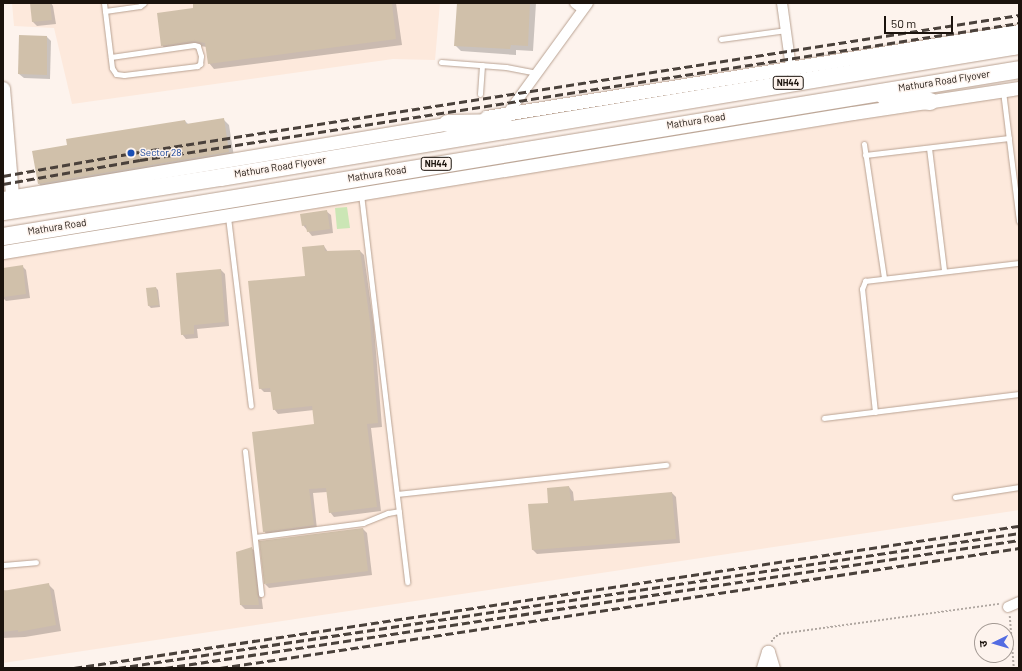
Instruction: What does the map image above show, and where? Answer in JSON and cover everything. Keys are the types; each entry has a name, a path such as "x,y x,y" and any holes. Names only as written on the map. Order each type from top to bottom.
{"highway":[{"name":"NH44","path":"557,121 1019,45"},
{"name":"Mathura Road Flyover","path":"869,93 1019,69"},
{"path":"869,93 930,101"},
{"name":"Mathura Road","path":"3,236 869,93"},
{"path":"447,123 557,121"},
{"name":"Mathura Road Flyover","path":"3,211 557,121"}],"main road":[{"path":"3,88 8,197 447,123 1019,31"},
{"path":"3,252 930,101 1019,88"},
{"path":"763,668 768,652"},
{"path":"768,652 773,668"}],"street":[{"path":"508,113 586,6 575,3"},
{"path":"782,3 791,68"},
{"path":"1008,607 1019,602"}],"lane":[{"path":"104,3 111,57 114,72 120,75 197,66 200,64 201,56 198,46 194,45 111,57"},
{"path":"105,11 140,6 144,3"},
{"path":"721,39 786,30"},
{"path":"440,62 482,65 538,73"},
{"path":"480,94 482,65"},
{"path":"1003,91 1019,221"},
{"path":"865,155 1009,138"},
{"path":"864,144 884,278"},
{"path":"929,148 944,271"},
{"path":"361,194 407,582"},
{"path":"228,216 251,406"},
{"path":"875,412 862,289 865,280 1019,263"},
{"path":"824,418 1019,394"},
{"path":"245,451 261,594"},
{"path":"397,494 666,464"},
{"path":"955,497 1019,487"},
{"path":"254,537 363,523 388,513 399,511"},
{"path":"3,565 36,562"}],"path":[{"path":"768,652 773,639 779,634 998,604 1008,607 1011,621 1014,668"}],"shaded area":[{"path":"12,3 440,3 435,60 393,59 72,104 54,28 14,26"},
{"path":"1019,85 1019,510 3,663 3,249"}],"green space":[{"path":"347,207 350,228 337,229 335,208"}],"building":[{"path":"30,3 50,3 52,20 32,22"},
{"path":"193,3 392,3 396,39 208,64 205,43 193,41 161,46 157,13 193,8"},
{"path":"457,3 530,3 528,46 511,45 510,49 454,46"},
{"path":"19,35 47,36 47,75 18,74"},
{"name":"Sector 28","path":"224,118 229,152 38,184 32,151 67,145 66,139 185,120 186,124"},
{"path":"327,210 330,229 307,232 306,225 302,226 300,214"},
{"path":"324,245 325,251 360,250 370,322 378,423 367,424 377,507 329,513 326,488 309,489 314,525 263,532 252,432 314,424 312,406 273,410 270,388 259,389 248,281 305,276 302,247"},
{"path":"23,265 26,294 3,297 3,268"},
{"path":"221,269 225,322 194,325 194,334 181,335 176,273"},
{"path":"156,287 159,305 148,306 146,288"},
{"path":"569,486 571,501 672,492 676,539 532,550 528,504 548,503 547,488"},
{"path":"363,528 368,571 264,584 259,541"},
{"path":"252,547 259,605 240,605 236,552"},
{"path":"49,583 56,625 18,632 18,630 3,632 3,591"}],"railway":[{"path":"3,176 139,152 1019,15"},
{"path":"3,184 140,160 1019,23"},
{"path":"74,668 1019,526"},
{"path":"118,668 1019,533"},
{"path":"165,668 1019,540"},
{"path":"220,668 1019,548"}],"place":[{"name":"Sector 28","path":"131,153"}]}
